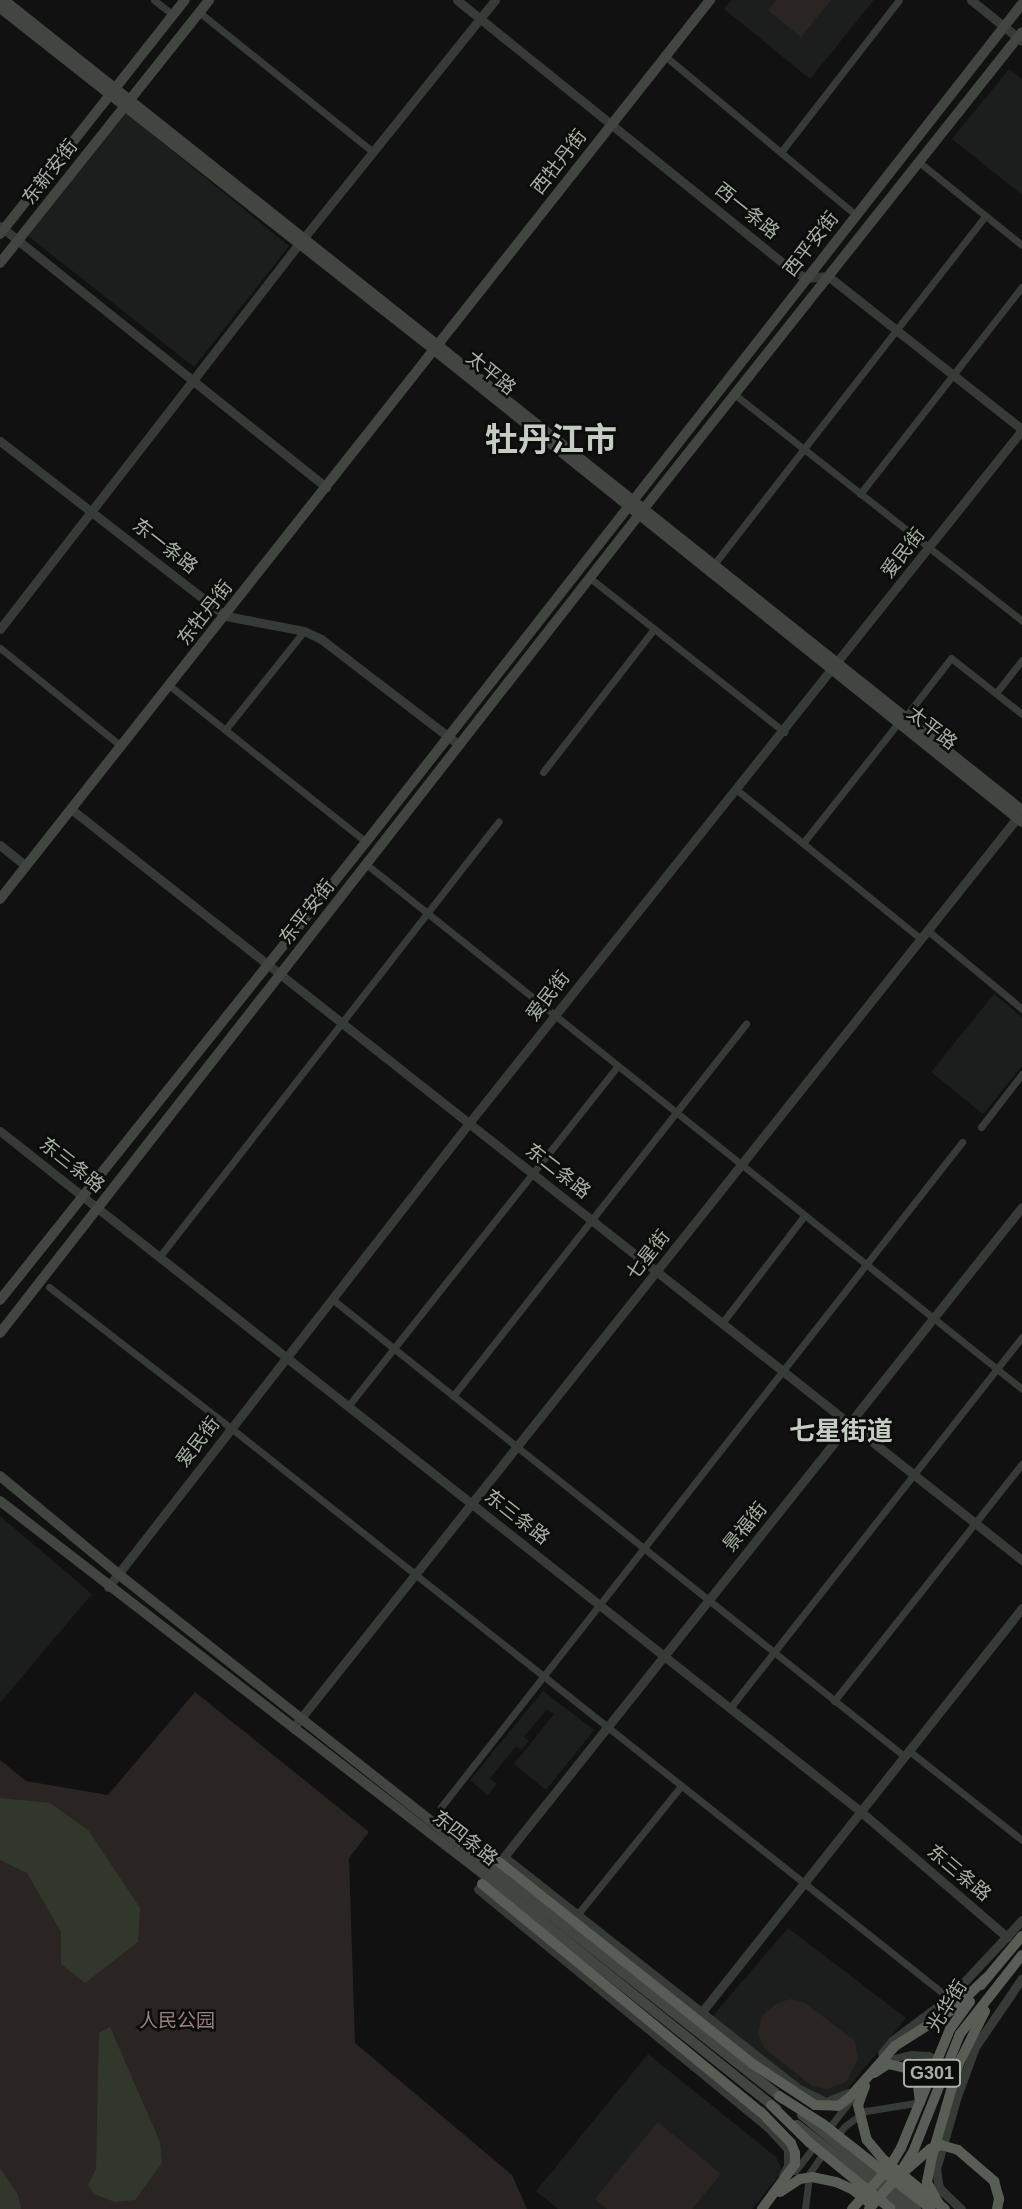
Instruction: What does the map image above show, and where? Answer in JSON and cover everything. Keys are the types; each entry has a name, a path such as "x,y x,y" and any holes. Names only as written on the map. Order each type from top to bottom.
{"highway":[{"path":"499,1863 542,1914 761,2112 791,2143 795,2152 795,2164 762,2208"},
{"path":"483,1884 542,1914 775,2081 815,2105 838,2106 849,2098 895,2046 955,2008 985,1979"},
{"name":"光华街","path":"852,2209 889,2168 920,2107 950,2029 1016,1938"},
{"path":"938,2207 928,2189 927,2176 959,2063 979,2020 1022,1956"},
{"name":"光华街","path":"875,2207 898,2176 924,2128 960,2034 1022,1956"},
{"path":"920,2107 917,2078 910,2069 899,2064 888,2064 877,2070 866,2084 858,2105 862,2128 875,2152 938,2207"},
{"path":"775,2100 823,2124 938,2207"},
{"path":"775,2100 810,2143 891,2209"},
{"path":"898,2176 930,2149 949,2146 978,2165 994,2181 998,2190 997,2209"},
{"path":"762,2208 790,2184 812,2177 852,2189 875,2207"}],"main road":[{"name":"太平路","path":"4,0 112,91 1021,815"},
{"name":"东新安街","path":"1,230 185,0"},
{"name":"东新安街","path":"0,264 209,0"},
{"name":"西牡丹街","path":"435,346 710,0"},
{"name":"西平安街","path":"630,502 1022,4"},
{"name":"太平路","path":"0,8 112,91"},
{"name":"西平安街","path":"641,511 1021,37"},
{"name":"东牡丹街","path":"0,898 226,616 435,346"},
{"name":"东平安街","path":"0,1300 366,842 630,502"},
{"name":"太平路","path":"641,511 715,563 836,667"},
{"name":"东平安街","path":"0,1333 641,511"},
{"path":"0,1476 117,1573 302,1719 499,1863"},
{"name":"东四条路","path":"0,1501 293,1728 483,1884"},
{"path":"542,1914 916,2209"},
{"path":"775,2100 904,2209"}],"street":[{"path":"154,0 173,15"},
{"name":"西一条路","path":"457,0 793,271 806,278"},
{"path":"0,629 301,241 495,0"},
{"path":"781,152 900,0"},
{"path":"971,0 1021,37"},
{"path":"199,12 373,152"},
{"path":"665,57 856,215"},
{"path":"919,162 1022,245"},
{"path":"715,563 985,216"},
{"path":"1,230 326,486"},
{"path":"806,278 828,276 1022,430"},
{"path":"860,494 1022,287"},
{"path":"734,394 1022,621"},
{"name":"爱民街","path":"108,1587 469,1123 836,667 1022,430"},
{"name":"东一条路","path":"0,441 226,616 304,631 338,651 459,746"},
{"path":"590,578 783,732"},
{"path":"543,772 654,629"},
{"path":"225,730 304,631"},
{"path":"0,648 121,746"},
{"path":"803,843 951,658 1022,713"},
{"path":"996,693 1022,660"},
{"path":"170,686 366,842"},
{"path":"737,790 1022,1009"},
{"name":"东二条路","path":"71,809 1022,1560"},
{"name":"七星街","path":"293,1728 518,1448 923,934 1021,815"},
{"path":"160,1256 499,821"},
{"path":"0,845 26,866"},
{"path":"366,864 1022,1389"},
{"path":"453,1396 746,1024"},
{"path":"349,1405 618,1066"},
{"path":"981,1127 1022,1074"},
{"name":"东三条路","path":"0,1131 600,1604 1016,1938"},
{"path":"441,1807 962,1142"},
{"name":"景福街","path":"483,1884 1022,1207"},
{"path":"722,1323 804,1216"},
{"path":"50,1287 949,1998"},
{"path":"332,1299 834,1701 1022,1840"},
{"path":"730,1708 1022,1337"},
{"path":"834,1701 1022,1464"},
{"path":"701,2013 1022,1608"},
{"path":"577,1915 681,1786"},
{"path":"499,1863 577,1915 799,2089 818,2100 835,2101 844,2096 893,2040 949,1998 1016,1938 1022,1920"},
{"path":"483,1884 779,2137 788,2150 788,2166 762,2208"},
{"path":"961,2209 936,2182 936,2169 966,2071 986,2029 1022,1978"},
{"path":"869,2069 881,2061 911,2054 928,2054 966,2071"},
{"path":"762,2208 881,2061"},
{"path":"805,2209 805,2186 814,2164 854,2118 877,2108 957,2096"}],"shaded area":[{"path":"731,0 874,0 810,79 724,9"},
{"path":"1009,69 1022,79 1022,195 952,139"},
{"path":"125,112 289,246 194,367 28,236"},
{"path":"994,994 1022,1017 1022,1066 983,1114 931,1072"},
{"path":"0,1516 92,1594 0,1703"},
{"path":"543,1691 594,1730 546,1790 514,1764 554,1714 547,1709 524,1737 529,1741 521,1750 516,1746 490,1778 497,1784 488,1795 470,1780"},
{"path":"0,1798 50,1803 88,1830 140,1908 138,1942 85,1983 61,1964 61,1932 27,1873 0,1860"},
{"path":"788,1928 906,2018 848,2088 837,2095 824,2097 808,2091 711,2018"},
{"path":"110,2027 160,2142 162,2163 135,2200 115,2202 94,2194 88,2185 96,2169 99,2033"},
{"path":"648,2054 776,2157 781,2168 778,2177 752,2209 558,2209 536,2191"},
{"path":"0,2168 18,2195 21,2209 0,2209"}],"green space":[{"path":"776,0 831,0 801,37 768,10"},
{"name":"人民公园","path":"195,1692 369,1832 349,1858 355,2043 512,2175 527,2209 0,2209 0,1760 26,1781 108,1795"},
{"path":"791,1999 805,2003 855,2041 858,2060 846,2082 827,2089 812,2086 764,2048 758,2034 762,2016 777,2003"},
{"path":"658,2122 721,2174 692,2209 607,2209 595,2199"}],"district":[{"name":"牡丹江市","path":"551,440"},
{"name":"七星街道","path":"841,1432"}]}
